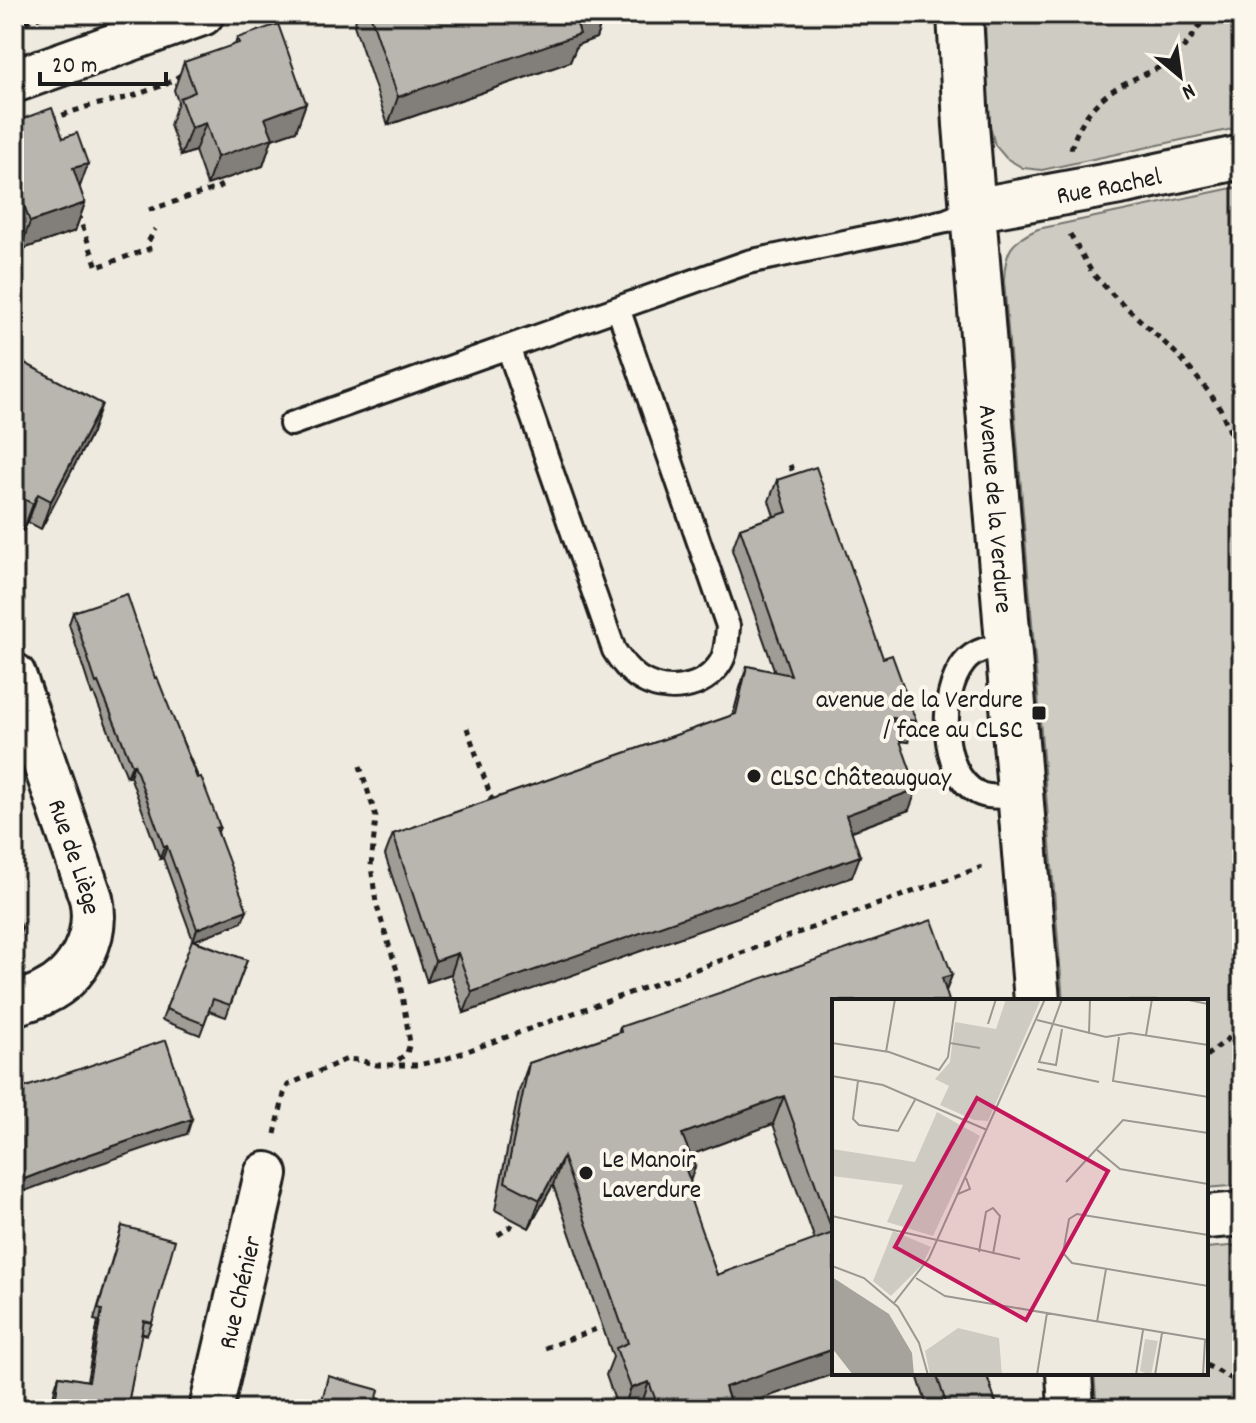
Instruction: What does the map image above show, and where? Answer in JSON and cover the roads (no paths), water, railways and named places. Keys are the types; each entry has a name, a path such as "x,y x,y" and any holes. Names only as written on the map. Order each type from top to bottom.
{"street":[{"path":"14,81 202,14"},
{"name":"Avenue de la Verdure","path":"960,14 964,98 1037,999"},
{"name":"Rue Rachel","path":"973,210 1242,157"},
{"name":"Rue de Liège","path":"14,675 95,914 85,952 72,971 46,992 14,1004"},
{"name":"Rue Chénier","path":"211,1409 266,1174"},
{"path":"1208,1217 1242,1214"},
{"path":"1069,1375 1071,1409"}],"lane":[{"path":"291,424 748,262 946,221 973,210"},
{"path":"508,347 614,650 624,666 657,687 678,689 697,684 713,673 723,660 728,626 618,308"},
{"path":"1008,646 989,647 962,665 950,696 946,730 952,761 972,789 981,795 993,797 1020,796"}],"place":[{"name":"avenue de la Verdure / face au CLSC","path":"1039,713"},
{"name":"CLSC Châteauguay","path":"754,776"},
{"name":"Le Manoir Laverdure","path":"586,1173"}]}
